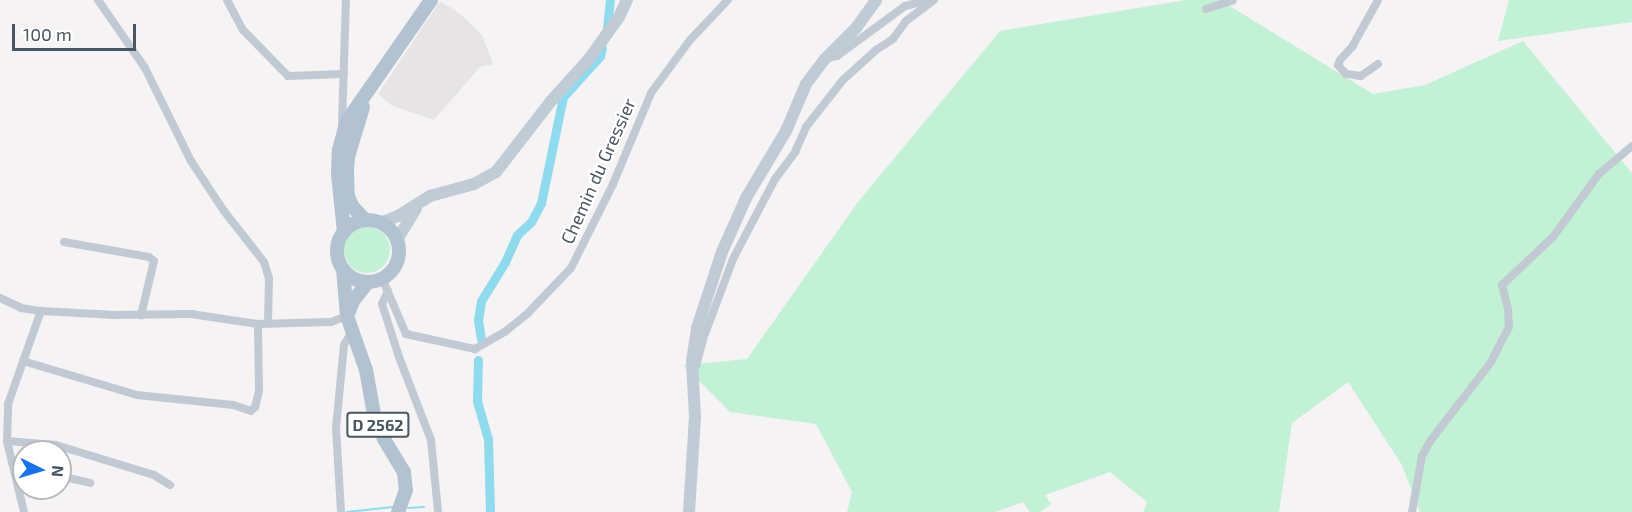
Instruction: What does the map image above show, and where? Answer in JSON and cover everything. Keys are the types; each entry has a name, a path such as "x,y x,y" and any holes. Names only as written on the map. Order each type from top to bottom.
{"main road":[{"path":"365,220 352,206 348,196 344,154 346,116 372,87 431,0"},
{"path":"380,223 398,216 430,196 474,184 496,172 551,101 588,59 619,16 627,0"},
{"path":"689,512 695,417 692,361 697,328 733,225 786,131 806,84 825,58 856,28 876,0"},
{"path":"344,232 338,174 372,87"},
{"path":"397,240 409,217 422,201"},
{"path":"347,316 352,302 379,284 395,266 398,258 397,240 393,233 380,223 365,220 357,222 344,232 338,241 337,252 343,269 350,276 379,284"},
{"name":"D 2562","path":"343,269 347,316 351,333 366,370 378,427 404,472 406,490 398,512"}],"street":[{"path":"98,0 145,68 191,161 224,211 264,262 269,278 268,323"},
{"path":"227,0 243,30 288,76 344,74"},
{"path":"346,0 344,74 346,116"},
{"name":"Chemin du Gressier","path":"379,284 406,334 475,349 506,331 528,313 571,268 613,184 651,93 690,40 728,0"},
{"path":"825,58 837,56 905,6 929,0"},
{"path":"692,383 703,339 733,260 775,178 795,152 806,127 843,80 876,50 893,39 906,21 934,0"},
{"path":"1206,9 1233,0"},
{"path":"1378,0 1352,47 1338,65 1346,74 1361,76 1378,64"},
{"path":"1412,512 1422,456 1491,362 1509,327 1508,309 1502,285 1553,237 1599,174 1632,146"},
{"path":"64,242 149,257 154,261 141,315"},
{"path":"379,284 382,304 399,357 431,440 438,512"},
{"path":"0,298 21,308 41,311 141,315 191,314 258,324 331,322 347,316"},
{"path":"12,463 5,446 8,404 41,311"},
{"path":"23,361 137,395 233,405 251,411 255,407 259,391 258,324"},
{"path":"341,512 336,428 344,345 351,333"},
{"path":"5,446 56,445 154,475 170,485"},
{"path":"72,479 90,483"}],"shaded area":[{"path":"440,1 459,13 482,35 493,64 480,67 434,120 391,105 378,94"}],"green space":[{"path":"1186,0 1220,0 1373,94 1425,85 1523,41 1632,173 1632,512 1420,512 1402,465 1348,382 1292,423 1279,512 1143,512 1147,502 1110,472 1045,495 1051,504 1040,512 1030,512 1023,502 995,512 847,512 852,492 816,424 730,412 683,365 747,359 858,202 1000,31"},
{"path":"1509,0 1632,0 1632,22 1498,41"},
{"path":"367,227 383,234 390,250 383,266 367,273 351,266 344,250 351,234"}],"waterway":[{"path":"607,28 610,0"},
{"path":"481,339 478,320 481,301 505,262 517,235 531,222 541,203 563,97 600,56 602,48"},
{"path":"478,360 477,401 488,439 490,512"},
{"path":"347,512 393,507"},
{"path":"408,508 424,507"}]}
